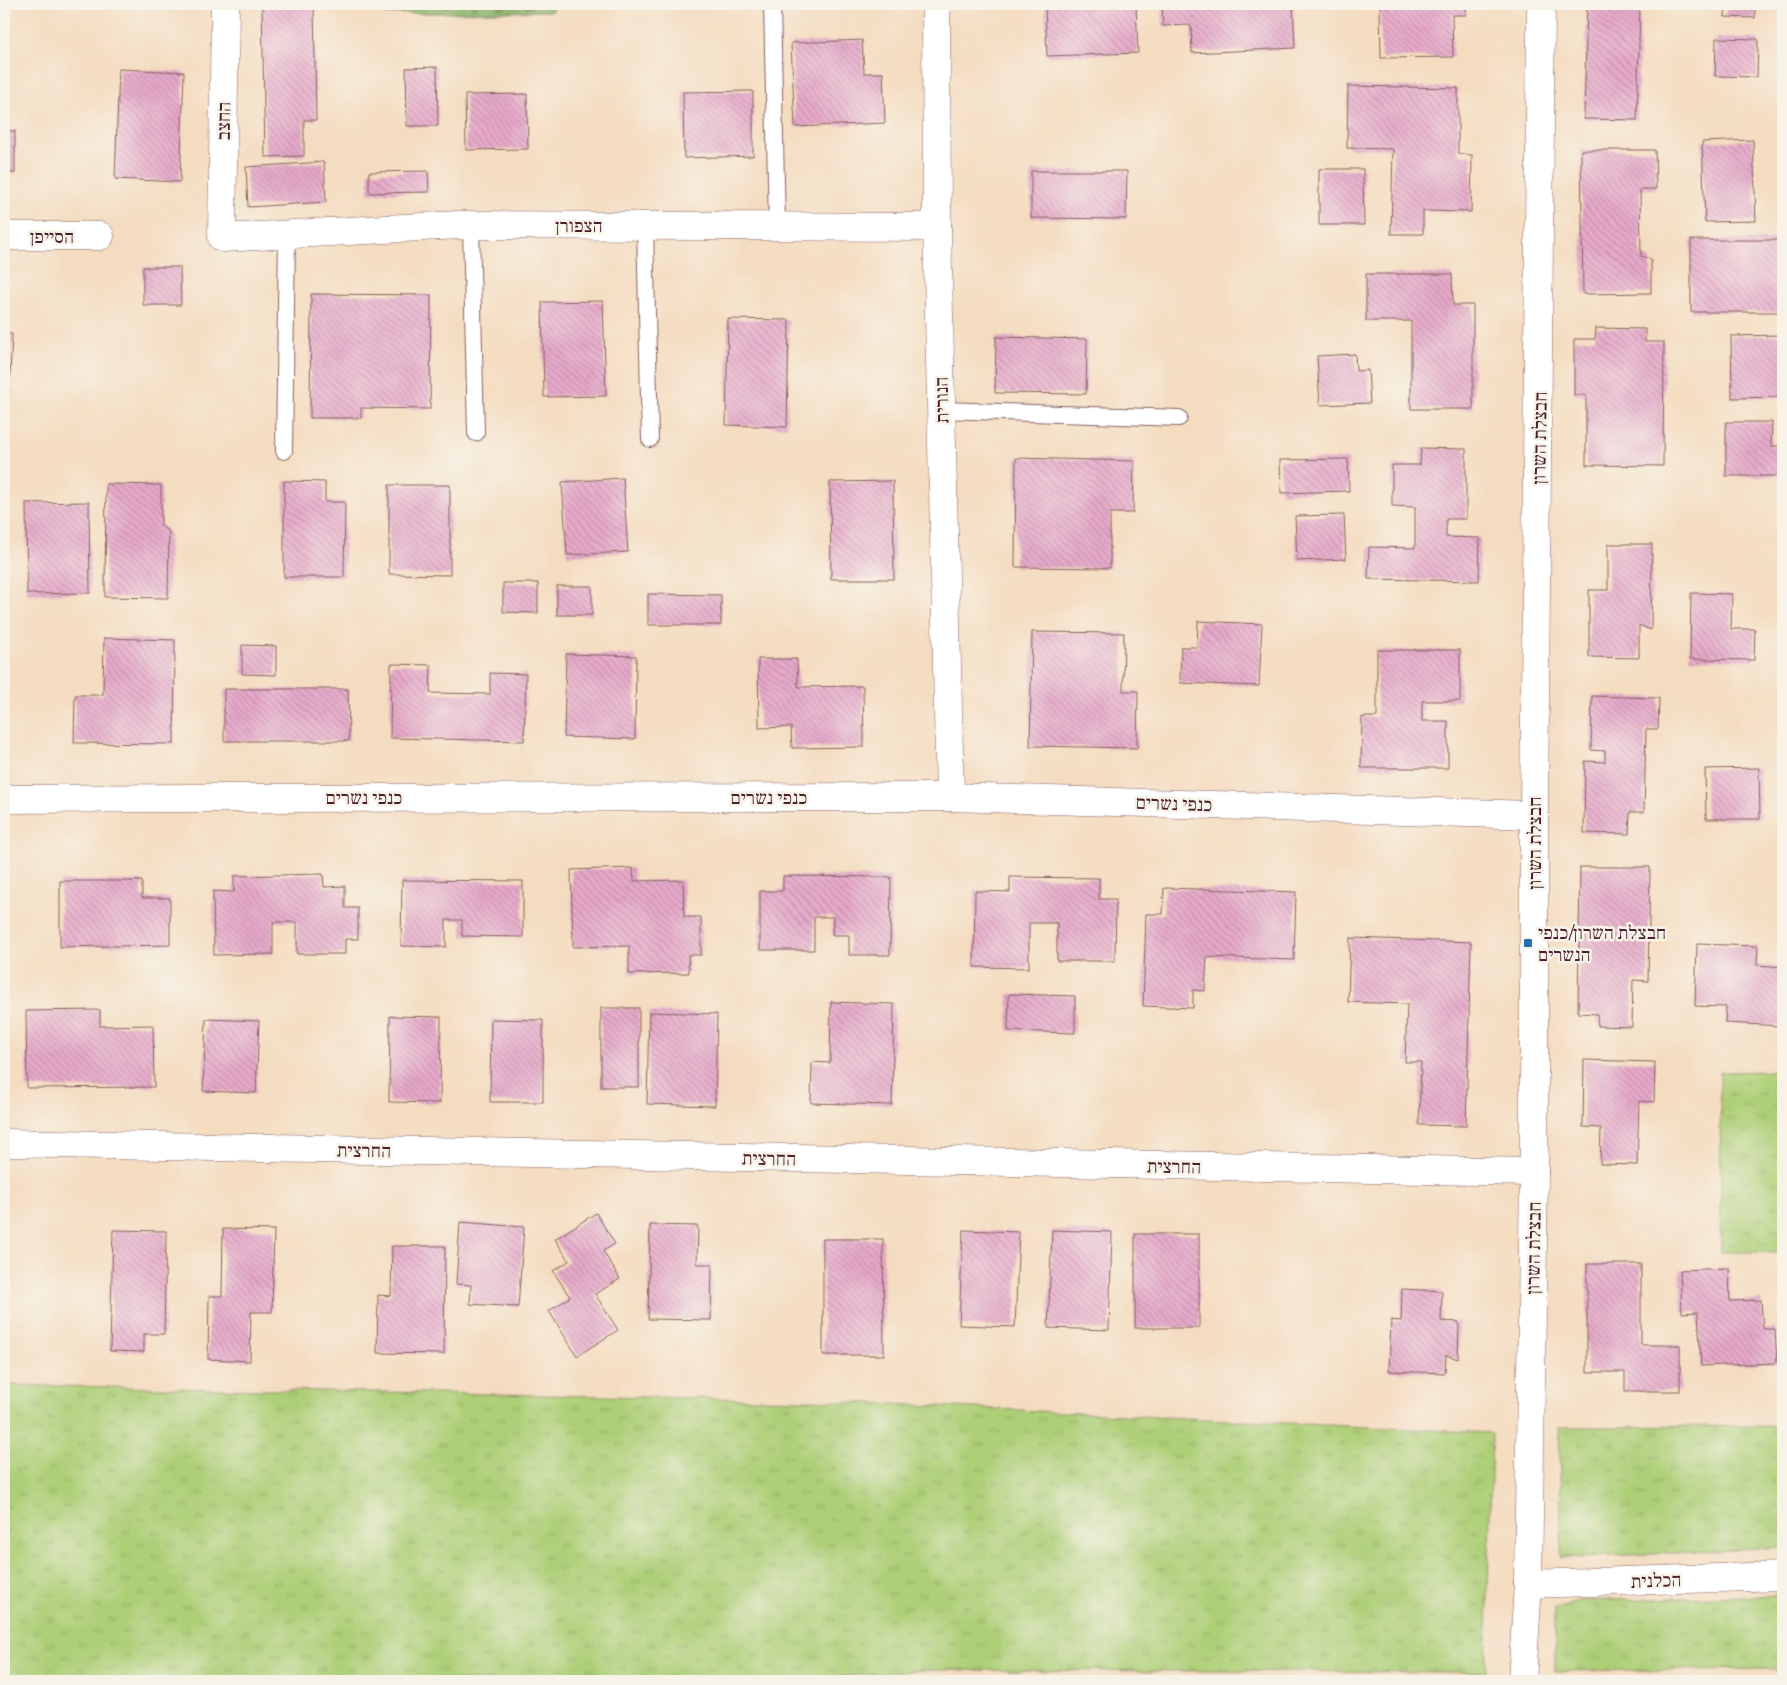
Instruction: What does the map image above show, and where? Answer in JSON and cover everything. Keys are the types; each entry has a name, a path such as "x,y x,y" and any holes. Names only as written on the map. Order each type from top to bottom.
{"street":[{"name":"החצב","path":"222,238 225,4"},
{"name":"הנורית","path":"936,4 937,227 950,796"},
{"name":"חבצלת השרון","path":"1522,1681 1528,1584 1534,1172 1534,815 1541,4"},
{"name":"הצפורן","path":"222,238 471,225 937,227"},
{"name":"הסייפן","path":"4,236 100,236"},
{"name":"כנפי נשרים","path":"4,799 950,796 1534,815"},
{"name":"החרצית","path":"4,1143 1534,1172"},
{"name":"הכלנית","path":"1528,1584 1783,1576"}],"lane":[{"path":"772,4 777,226"},
{"path":"471,225 476,433"},
{"path":"645,226 650,439"},
{"path":"284,451 287,234"},
{"path":"941,410 1179,418"}],"green space":[{"path":"385,4 551,4 553,11 385,14"},
{"path":"1783,1071 1783,1252 1721,1252 1720,1072"},
{"path":"4,1385 810,1400 1492,1433 1486,1672 923,1670 789,1681 4,1681"},
{"path":"1783,1426 1783,1548 1562,1558 1559,1427"},
{"path":"1783,1595 1783,1669 1555,1671 1555,1608 1577,1601"}],"building":[{"path":"314,4 316,120 304,120 304,156 265,157 262,5"},
{"path":"1045,4 1136,4 1138,53 1047,56"},
{"path":"1162,4 1293,4 1295,48 1192,53 1191,25 1163,26"},
{"path":"1380,4 1466,4 1466,15 1452,15 1453,57 1381,58"},
{"path":"1587,4 1640,5 1637,120 1584,119"},
{"path":"1726,4 1755,4 1755,18 1725,17"},
{"path":"1716,38 1758,39 1757,77 1715,76"},
{"path":"862,40 864,73 883,73 885,123 795,127 791,43"},
{"path":"437,67 438,126 407,126 406,68"},
{"path":"119,69 184,72 180,182 115,179"},
{"path":"1348,86 1458,88 1458,154 1472,155 1471,212 1423,211 1423,234 1391,234 1393,149 1347,148"},
{"path":"753,91 753,156 684,158 683,92"},
{"path":"527,94 528,149 466,150 465,95"},
{"path":"4,131 15,131 15,173 4,173"},
{"path":"1753,140 1756,221 1705,222 1702,142"},
{"path":"1581,150 1655,150 1656,189 1640,189 1641,256 1651,259 1651,293 1583,294"},
{"path":"324,162 326,202 248,207 246,167"},
{"path":"1319,169 1363,169 1364,225 1319,225"},
{"path":"428,171 429,192 369,193 369,172"},
{"path":"1031,171 1127,171 1126,219 1031,218"},
{"path":"1691,240 1783,240 1783,312 1691,312"},
{"path":"143,267 180,267 181,305 143,305"},
{"path":"1366,274 1452,274 1453,305 1473,305 1473,409 1411,409 1411,321 1366,321"},
{"path":"311,294 431,295 430,409 361,408 361,418 310,418"},
{"path":"603,301 606,396 544,397 542,302"},
{"path":"728,319 789,320 787,427 726,425"},
{"path":"1596,328 1645,329 1645,342 1664,342 1663,466 1586,465 1586,395 1574,395 1574,339 1595,339"},
{"path":"4,334 12,334 7,433 4,433"},
{"path":"1783,335 1783,397 1732,398 1731,336"},
{"path":"996,337 1087,339 1086,394 995,393"},
{"path":"1355,354 1356,371 1368,370 1370,403 1320,405 1317,356"},
{"path":"1726,422 1772,422 1771,446 1783,446 1783,476 1726,476"},
{"path":"1421,448 1466,449 1466,519 1446,519 1446,537 1480,538 1479,581 1368,579 1369,547 1415,548 1415,507 1392,506 1392,465 1420,465"},
{"path":"1016,458 1134,461 1133,513 1110,513 1110,568 1015,567"},
{"path":"1348,459 1349,491 1281,493 1280,460"},
{"path":"623,478 628,552 567,555 562,482"},
{"path":"284,481 325,482 325,502 345,502 344,577 284,577"},
{"path":"893,481 894,579 831,579 830,482"},
{"path":"106,484 161,485 161,525 169,532 168,598 105,597"},
{"path":"389,485 450,485 450,575 389,574"},
{"path":"89,502 90,593 27,594 26,503"},
{"path":"1344,515 1346,559 1297,561 1295,516"},
{"path":"1608,544 1652,544 1651,630 1639,625 1639,658 1589,657 1589,590 1608,590"},
{"path":"503,583 538,583 538,613 503,612"},
{"path":"557,586 592,586 592,615 557,615"},
{"path":"1691,593 1732,594 1731,629 1755,629 1754,660 1690,659"},
{"path":"648,594 721,595 721,625 648,625"},
{"path":"1198,621 1262,624 1259,686 1180,683 1181,647 1197,647"},
{"path":"1032,632 1124,633 1123,691 1138,691 1137,748 1030,746"},
{"path":"104,638 175,640 174,744 74,743 75,695 103,695"},
{"path":"242,645 276,646 276,675 242,674"},
{"path":"1377,650 1460,650 1460,701 1422,701 1422,721 1448,721 1448,768 1361,768 1362,717 1377,717"},
{"path":"566,654 636,656 635,739 564,737"},
{"path":"758,659 797,659 798,687 863,686 864,747 792,748 791,727 759,728"},
{"path":"391,664 431,665 430,693 490,694 490,673 526,674 524,741 390,738"},
{"path":"224,689 348,689 349,741 224,741"},
{"path":"1592,696 1659,698 1658,729 1646,729 1644,812 1630,812 1629,834 1584,833 1585,761 1605,762 1605,751 1591,750"},
{"path":"1759,768 1760,819 1706,819 1705,769"},
{"path":"1580,867 1650,867 1648,981 1633,980 1632,1027 1598,1026 1597,1014 1578,1013"},
{"path":"633,868 634,881 683,880 684,917 701,917 701,955 688,955 689,973 629,974 629,946 573,947 571,870"},
{"path":"323,874 324,887 345,886 345,908 358,908 358,939 345,939 345,954 297,954 297,922 273,922 273,954 214,955 213,891 234,892 234,876"},
{"path":"783,876 891,877 890,955 849,955 849,935 832,935 833,917 814,917 814,950 760,950 760,891 783,891"},
{"path":"1010,877 1099,878 1099,899 1116,899 1115,961 1057,961 1057,923 1029,923 1029,968 974,967 975,891 1010,892"},
{"path":"402,880 523,881 523,937 462,936 462,920 446,920 446,947 401,946"},
{"path":"60,881 142,881 142,898 170,898 170,945 60,947"},
{"path":"1164,888 1296,892 1294,960 1207,957 1205,991 1193,990 1193,1008 1143,1006 1146,914 1163,914"},
{"path":"1350,938 1471,942 1466,1126 1419,1125 1421,1062 1405,1062 1407,1004 1348,1002"},
{"path":"1697,944 1758,946 1757,965 1783,967 1782,1026 1725,1023 1726,1007 1695,1006"},
{"path":"1009,994 1075,996 1075,1033 1008,1031"},
{"path":"831,1002 894,1004 892,1105 811,1103 812,1062 830,1063"},
{"path":"601,1008 639,1008 639,1087 601,1087"},
{"path":"100,1010 100,1026 153,1025 154,1087 27,1088 26,1011"},
{"path":"649,1012 717,1014 715,1106 647,1104"},
{"path":"390,1016 441,1017 440,1103 389,1102"},
{"path":"206,1019 259,1021 256,1093 203,1091"},
{"path":"491,1019 543,1020 543,1102 490,1102"},
{"path":"1584,1060 1655,1062 1654,1102 1639,1101 1637,1165 1600,1164 1601,1128 1583,1127"},
{"path":"596,1213 615,1244 603,1251 620,1279 595,1294 618,1330 577,1356 549,1311 570,1297 553,1271 569,1261 555,1239"},
{"path":"460,1222 524,1227 518,1307 470,1304 471,1285 456,1284"},
{"path":"650,1225 698,1226 697,1264 712,1264 711,1320 648,1319"},
{"path":"223,1229 274,1230 272,1312 251,1312 250,1361 208,1359 209,1296 222,1296"},
{"path":"113,1230 166,1231 164,1334 144,1334 144,1352 110,1351"},
{"path":"963,1230 1019,1232 1015,1327 959,1325"},
{"path":"1052,1230 1112,1232 1109,1330 1048,1328"},
{"path":"1135,1234 1199,1234 1199,1328 1135,1328"},
{"path":"823,1239 883,1239 884,1355 823,1355"},
{"path":"392,1246 445,1246 444,1354 377,1353 378,1295 391,1296"},
{"path":"1587,1264 1641,1264 1641,1345 1680,1345 1680,1391 1625,1391 1625,1372 1587,1372"},
{"path":"1729,1268 1730,1301 1761,1300 1763,1329 1775,1329 1777,1363 1701,1366 1698,1312 1682,1313 1680,1270"},
{"path":"1402,1289 1442,1291 1441,1321 1459,1322 1458,1359 1446,1355 1445,1373 1389,1371 1391,1320 1401,1321"}],"place":[{"name":"חבצלת השרון/כנפי הנשרים","path":"1528,943"}]}
